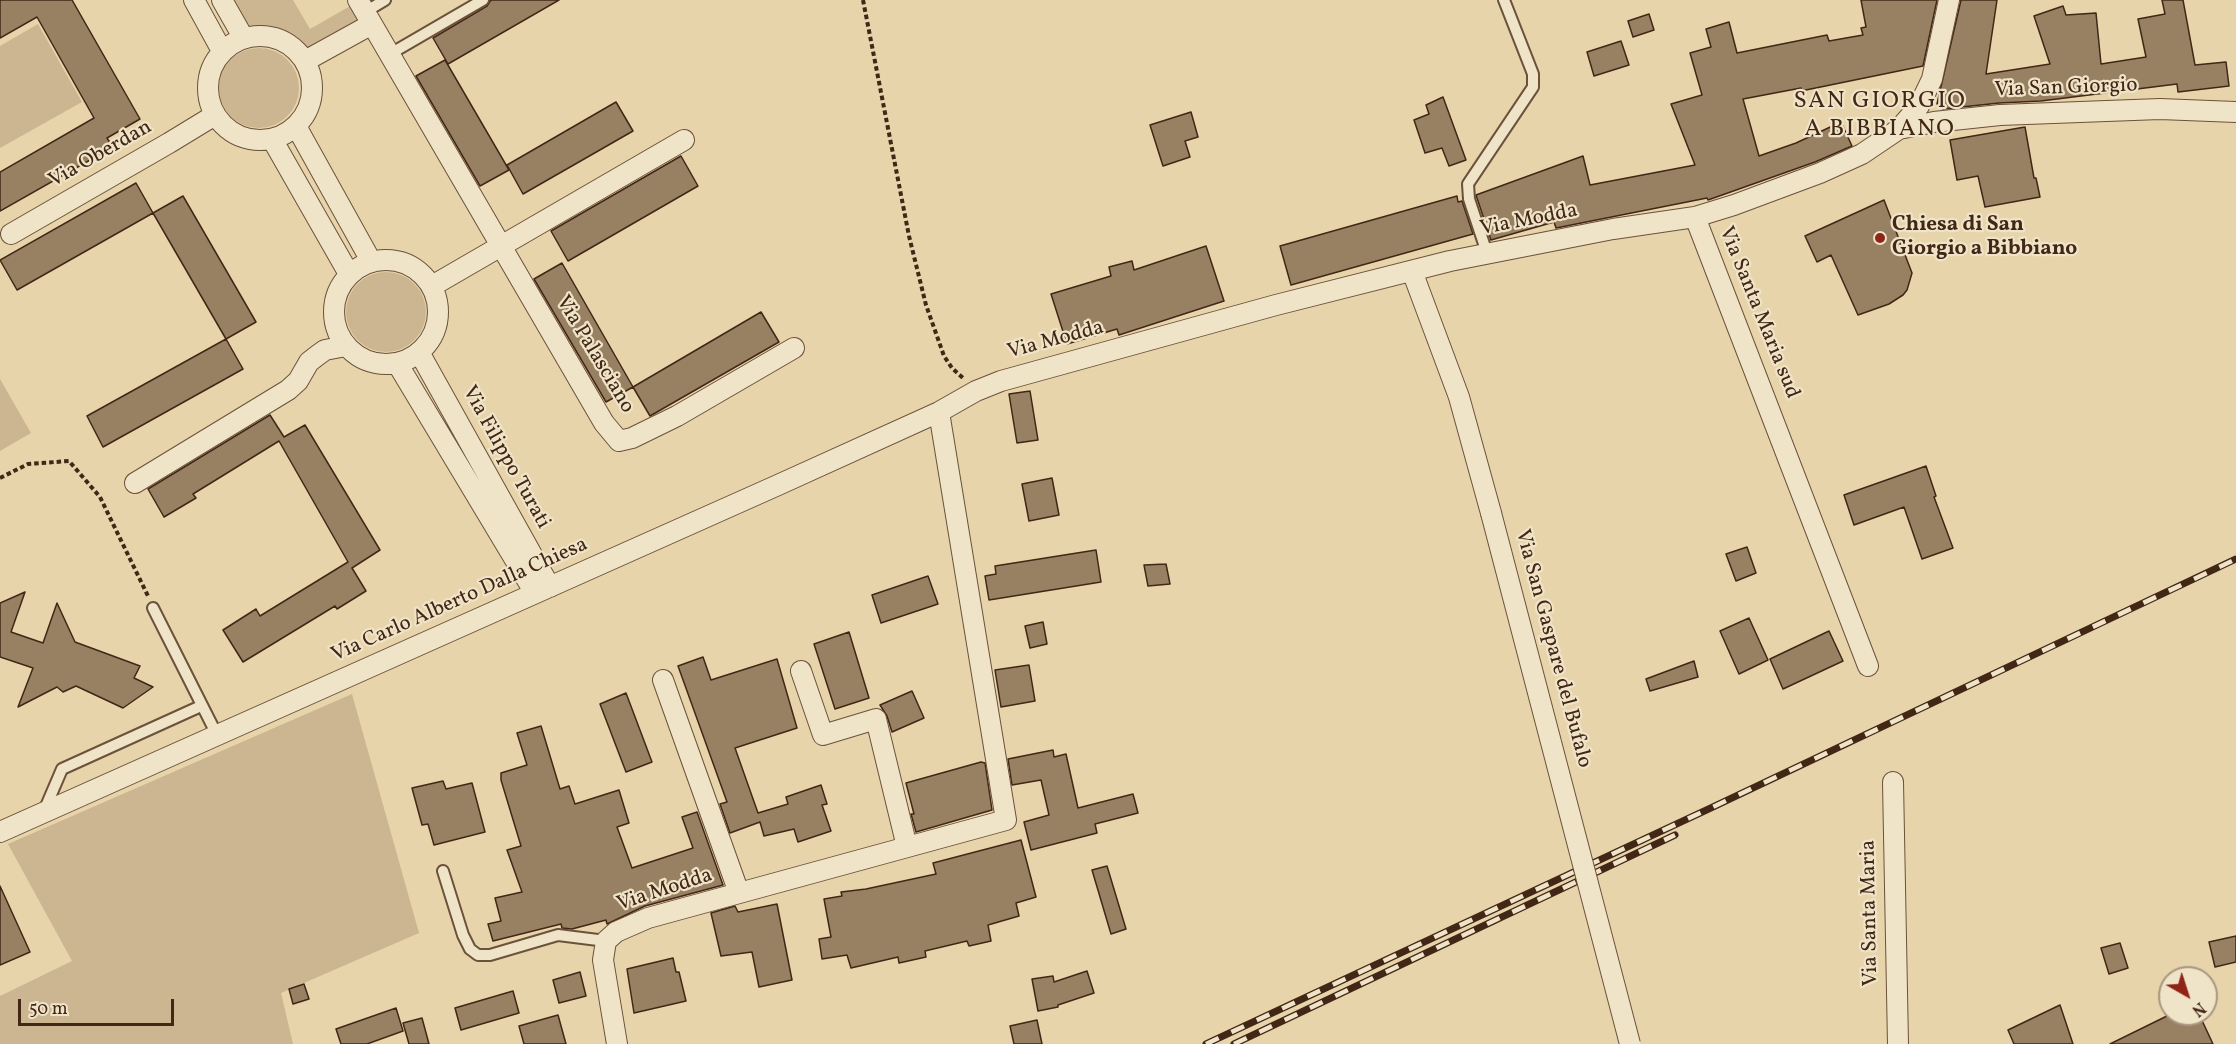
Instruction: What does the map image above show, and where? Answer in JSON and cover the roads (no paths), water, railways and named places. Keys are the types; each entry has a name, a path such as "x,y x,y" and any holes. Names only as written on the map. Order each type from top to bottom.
{"street":[{"path":"194,0 222,51"},
{"path":"222,0 243,37"},
{"name":"Via Santa Maria sud","path":"1868,666 1695,217 1820,173 1862,154 1899,129 1919,106 1932,78 1949,0"},
{"path":"305,61 365,12"},
{"name":"Via Palasciano","path":"365,12 604,423 618,441 632,438 677,416 794,348"},
{"path":"261,35 276,38 296,49 305,61 311,76 312,91 309,107 296,126 272,139 257,140 242,137 228,130 214,115 208,96 208,80 213,64 222,51 243,37 261,35"},
{"name":"Via San Giorgio","path":"1899,129 1934,122 2000,115 2160,109 2236,112"},
{"name":"Via Oberdan","path":"11,234 170,143 214,115"},
{"path":"296,126 371,261"},
{"path":"272,139 349,274"},
{"path":"432,286 684,140"},
{"name":"Via Modda","path":"617,1044 603,960 606,941 616,932 648,918 1006,820 939,412 976,391 1028,373 1413,271 1487,253 1612,229 1695,217"},
{"path":"389,259 406,263 421,272 432,286 438,302 437,320 432,336 419,352 397,363 370,362 361,358 346,346 336,329 333,309 338,291 349,274 371,261 389,259"},
{"name":"Via San Gaspare del Bufalo","path":"1413,271 1459,397 1630,1044"},
{"path":"135,483 288,390 298,381 309,362 318,355 346,346"},
{"name":"Via Filippo Turati","path":"419,352 542,590"},
{"name":"Via Filippo Turati","path":"397,363 542,590"},
{"name":"Via Carlo Alberto Dalla Chiesa","path":"0,832 939,412"},
{"path":"801,671 823,735 876,719 907,847"},
{"name":"Via Modda","path":"663,680 739,893"},
{"name":"Via Santa Maria","path":"1893,782 1898,1044"}],"lane":[{"path":"365,12 385,0"},
{"path":"390,54 483,0"},
{"path":"1487,253 1469,199 1468,184 1533,87 1533,74 1504,0"},
{"path":"153,608 217,735"},
{"path":"42,814 62,769 201,706"},
{"path":"443,871 463,935 470,948 478,955 490,955 558,935 606,941"}],"railway":[{"path":"1206,1044 2236,559"},
{"path":"1234,1044 1675,835"}],"place":[{"name":"Chiesa di San Giorgio a Bibbiano","path":"1880,238"}],"district":[{"name":"SAN GIORGIO A BIBBIANO","path":"1880,117"}]}
